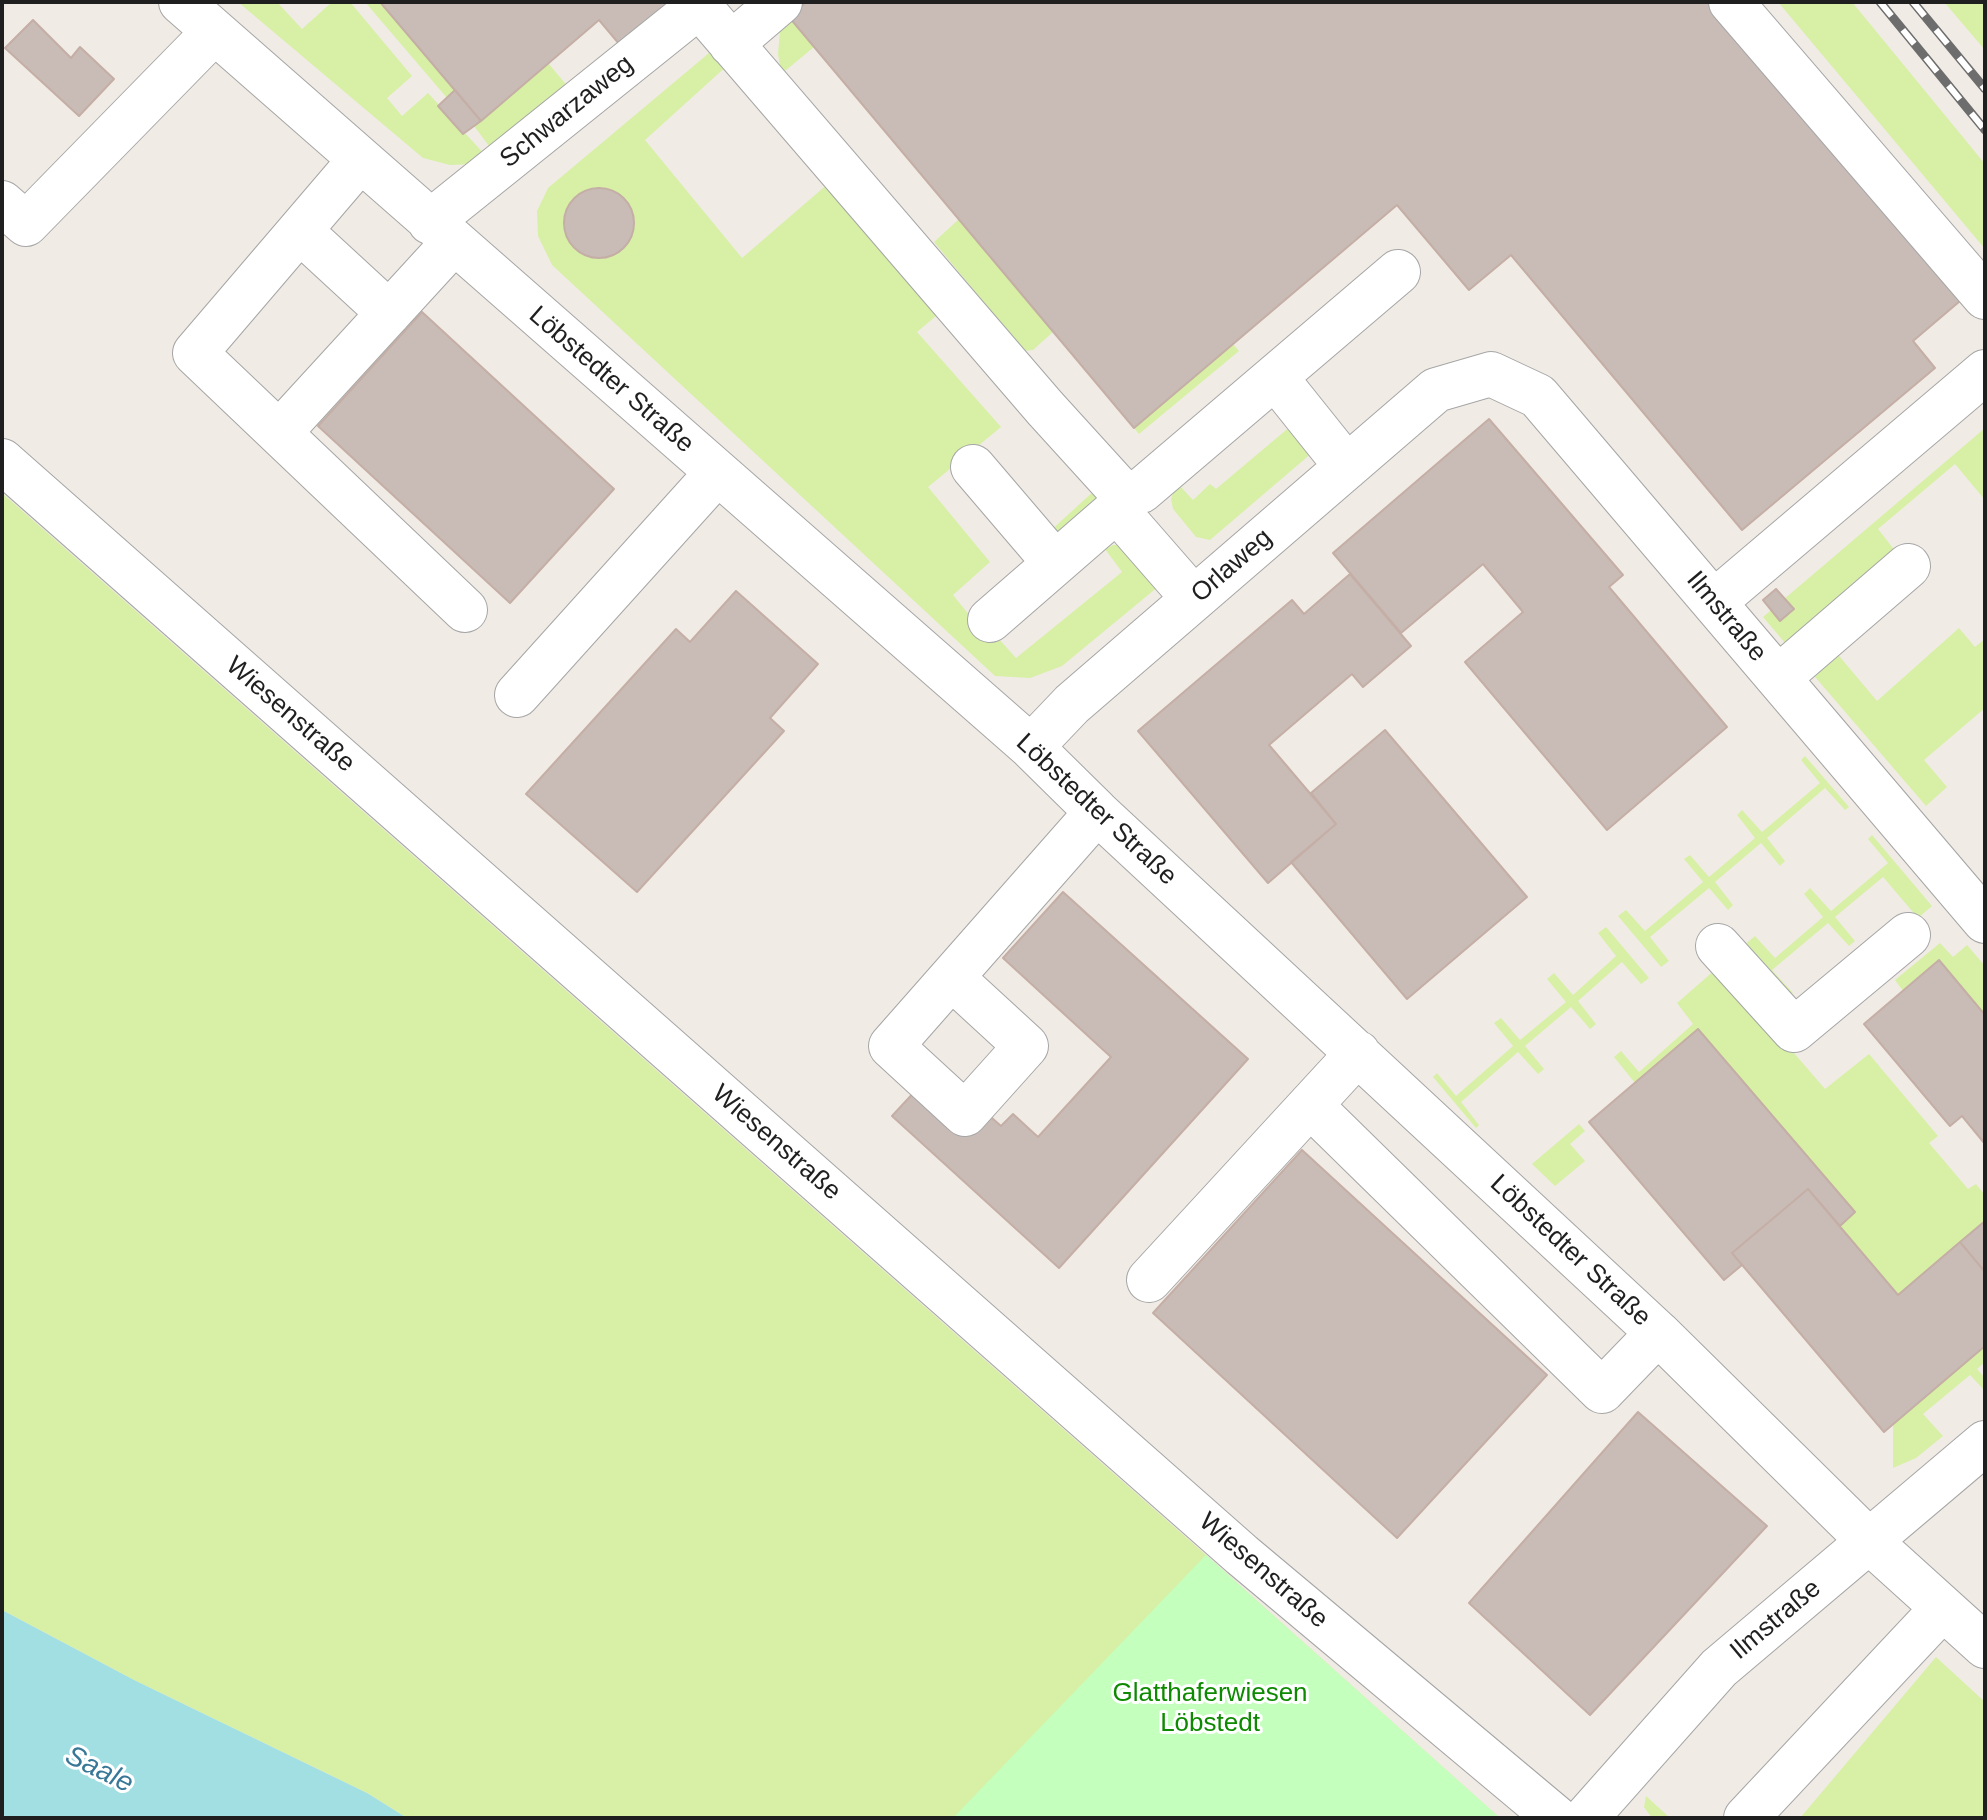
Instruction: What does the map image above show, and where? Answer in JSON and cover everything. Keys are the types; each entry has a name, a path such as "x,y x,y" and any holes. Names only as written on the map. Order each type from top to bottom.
{"street":[{"name":"Löbstedter Straße","path":"181,2 1031,747 1097,812 1658,1333 1870,1542 1985,1646"},
{"path":"731,44 780,2"},
{"path":"1731,2 1985,297"},
{"path":"701,4 731,44 1045,408 1129,499 1204,590"},
{"name":"Schwarzaweg","path":"279,433 389,313 442,232 701,4"},
{"path":"2,203 26,224 214,32"},
{"path":"360,160 195,353 465,610"},
{"path":"300,231 389,313"},
{"path":"990,620 1398,272"},
{"path":"1714,602 1985,372"},
{"name":"Ilmstraße","path":"1436,390 1491,374 1538,396 1985,921"},
{"path":"1275,377 1347,467"},
{"name":"Orlaweg","path":"1031,747 1072,704 1436,390"},
{"name":"Wiesenstraße","path":"2,461 1242,1555 1556,1818"},
{"path":"973,467 1055,563"},
{"path":"517,695 717,473"},
{"path":"1778,678 1908,566"},
{"path":"952,978 1097,812"},
{"path":"1718,946 1794,1030 1908,935"},
{"path":"1149,1280 1358,1053"},
{"path":"1310,1105 1602,1391 1658,1333"},
{"name":"Ilmstraße","path":"1586,1818 1719,1668 1985,1443"},
{"path":"1746,1818 1943,1608"}],"green space":[{"path":"238,2 277,2 302,29 332,2 350,2 412,76 387,98 402,116 428,93 488,158 473,164 450,165 423,158"},
{"path":"365,2 380,2 455,90 447,98"},
{"path":"1778,2 1852,2 1985,164 1985,249"},
{"path":"1944,2 1985,2 1985,50"},
{"path":"789,17 814,47 785,71 780,66 778,54 780,30"},
{"path":"715,48 729,64 645,140 742,258 830,182 942,311 917,332 1001,427 928,487 990,562 953,595 992,643 998,638 1016,658 1122,572 1105,549 1113,545 1124,545 1159,586 1062,666 1030,678 995,676 552,265 538,236 537,211 548,188"},
{"path":"548,63 570,89 495,154 474,126"},
{"path":"959,219 1053,332 1033,350 1024,351 934,242"},
{"path":"1233,344 1239,351 1139,434 1134,428"},
{"path":"1298,420 1313,452 1210,540 1196,537 1173,509 1171,499 1174,490 1179,485 1193,500 1210,484 1216,489"},
{"path":"1985,428 1985,500 1955,464 1878,529 1896,552 1791,650 1763,617"},
{"path":"1095,490 1098,497 1063,534 1049,532"},
{"path":"2,493 1500,1818 407,1818 367,1793 134,1680 2,1610"},
{"path":"1959,628 1975,647 1985,639 1985,708 1924,760 1947,787 1926,806 1810,671 1835,651 1877,701"},
{"path":"1805,756 1849,807 1845,810 1825,788 1767,838 1785,861 1780,866 1761,843 1715,882 1733,905 1728,910 1709,888 1650,937 1669,961 1661,967 1618,916 1626,910 1645,931 1703,882 1684,859 1690,855 1709,877 1755,838 1737,815 1742,810 1762,832 1820,783 1801,760"},
{"path":"1872,835 1932,906 1918,918 1883,877 1835,917 1855,941 1849,946 1828,923 1772,970 1793,993 1788,996 1743,946 1755,936 1775,958 1823,917 1804,894 1810,888 1831,911 1888,863 1868,839"},
{"path":"1606,927 1649,978 1641,984 1622,962 1578,1001 1596,1024 1590,1029 1571,1007 1525,1046 1544,1069 1538,1074 1518,1052 1461,1102 1479,1125 1476,1128 1433,1077 1437,1073 1456,1096 1513,1046 1494,1023 1501,1018 1520,1040 1566,1002 1547,979 1554,973 1573,995 1616,956 1598,933"},
{"path":"1940,943 1953,957 1967,945 1985,966 1985,1015 1939,961 1903,991 1895,980"},
{"path":"1716,969 1744,995 1825,1089 1869,1054 1938,1136 1929,1143 1968,1189 1976,1184 1985,1195 1985,1221 1898,1295 1840,1226 1855,1212 1699,1030 1635,1083 1614,1057 1621,1051 1639,1072 1693,1024 1677,1003"},
{"path":"1579,1124 1585,1131 1570,1144 1585,1161 1555,1186 1532,1164"},
{"path":"1985,1346 1985,1362 1977,1369 1985,1378 1985,1391 1970,1375 1923,1414 1943,1436 1916,1458 1893,1468 1893,1424"},
{"name":"Glatthaferwiesen Löbstedt","path":"1206,1555 1266,1609 1500,1818 953,1818"},
{"path":"1936,1657 1985,1702 1985,1818 1800,1818"},
{"path":"1646,1796 1670,1818 1652,1818 1644,1807"}],"water":[{"name":"Saale","path":"2,1610 134,1680 367,1793 407,1818 8,1818 2,1814"}],"building":[{"path":"380,2 671,2 620,45 599,20 481,121"},
{"path":"806,2 1709,2 1960,301 1913,341 1935,368 1742,530 1511,255 1469,290 1397,205 1134,428 789,17"},
{"path":"33,20 71,58 80,47 114,79 79,116 5,48"},
{"path":"455,90 481,121 463,134 438,106"},
{"path":"592,188 606,188 628,203 634,223 632,236 624,248 606,258 592,258 570,243 564,230 564,216 579,194"},
{"path":"422,312 614,489 510,603 318,426"},
{"path":"1489,419 1623,575 1609,587 1727,727 1607,830 1465,662 1523,612 1483,564 1401,633 1333,553"},
{"path":"1350,574 1411,646 1363,687 1352,674 1269,745 1336,824 1268,883 1138,731 1292,600 1304,614"},
{"path":"1776,589 1794,609 1780,621 1763,600"},
{"path":"736,591 818,664 770,718 784,731 637,892 526,794 676,629 690,642"},
{"path":"1385,730 1527,897 1407,999 1291,862 1336,824 1311,793"},
{"path":"1063,892 1248,1059 1059,1268 892,1116 918,1088 984,1111 1001,1126 1013,1114 1038,1137 1111,1057 1003,958"},
{"path":"1939,960 1985,1015 1985,1144 1962,1116 1950,1126 1864,1024"},
{"path":"1698,1029 1855,1212 1840,1226 1808,1189 1732,1253 1742,1265 1724,1280 1589,1122"},
{"path":"1302,1150 1547,1375 1397,1538 1153,1313"},
{"path":"1808,1189 1898,1295 1960,1242 1985,1272 1985,1346 1884,1432 1732,1253"},
{"path":"1985,1221 1985,1272 1960,1242"},
{"path":"1638,1412 1767,1526 1590,1715 1469,1603"}],"railway":[{"path":"1880,2 1985,130"},
{"path":"1913,2 1985,89"}]}
